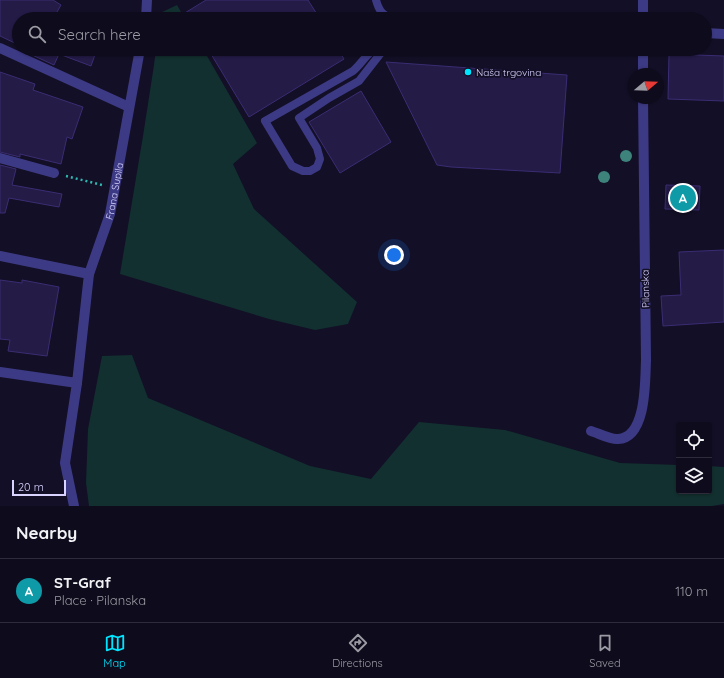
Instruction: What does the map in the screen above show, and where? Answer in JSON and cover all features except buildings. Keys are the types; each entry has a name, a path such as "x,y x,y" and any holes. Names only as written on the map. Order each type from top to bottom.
{"street":[{"path":"146,12 147,0"},
{"path":"643,0 643,12"},
{"path":"712,34 724,34"},
{"path":"0,48 12,53"},
{"path":"17,56 129,107"},
{"name":"Frana Supila","path":"74,506 65,463 77,383 90,274 110,214 139,56"},
{"path":"643,56 643,68"},
{"name":"Pilanska","path":"591,432 618,440 627,436 634,430 644,402 646,360 643,104"},
{"path":"0,158 54,173"},
{"path":"0,256 90,274"},
{"path":"0,372 77,383"}],"lane":[{"path":"376,0 378,9 381,12"},
{"path":"367,56 353,71 265,121 292,166 303,171 310,171 317,167 320,159 317,148 299,118 359,80 378,56"}],"path":[{"path":"54,173 114,189"}],"green space":[{"path":"177,5 181,12 162,12"},
{"path":"155,56 207,56 257,143 233,164 254,209 357,302 348,324 315,330 269,319 120,274"},
{"path":"132,355 148,398 310,466 371,479 419,422 505,430 620,463 676,465 676,494 712,494 712,466 724,467 724,504 712,506 89,506 86,483 88,429 102,356"}],"place":[{"name":"Naša trgovina","path":"468,72"},
{"name":"ST-Graf","path":"683,198"}]}
